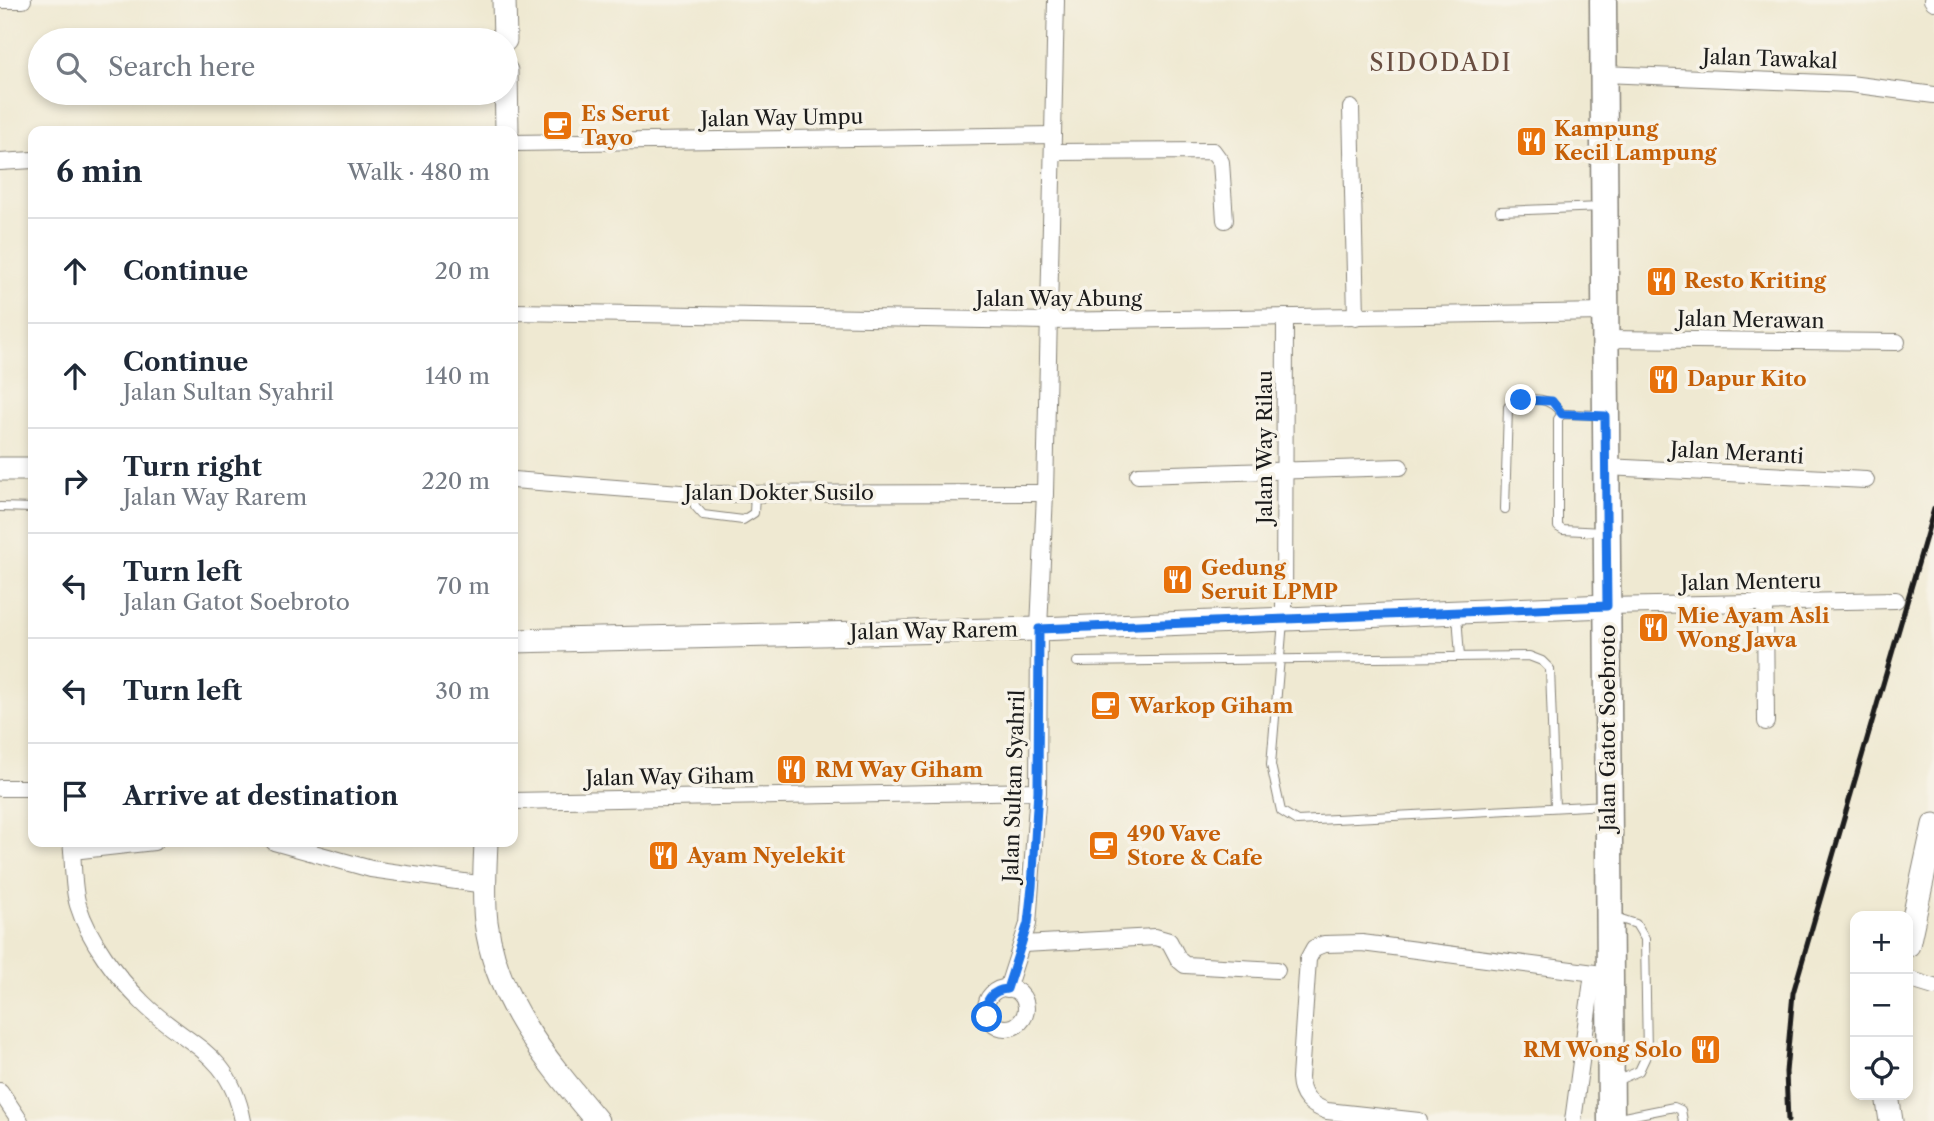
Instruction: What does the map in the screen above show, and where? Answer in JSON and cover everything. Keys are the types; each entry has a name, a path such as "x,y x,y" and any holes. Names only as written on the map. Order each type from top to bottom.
{"main road":[{"name":"Jalan Gatot Soebroto","path":"1602,0 1609,915 1601,974 1611,1084 1611,1120"}],"street":[{"path":"0,1 23,0"},
{"path":"504,0 505,28"},
{"name":"Jalan Sultan Syahril","path":"1007,989 1023,944 1032,887 1038,791 1039,629 1045,493 1056,0"},
{"name":"Jalan Tawakal","path":"1603,74 1850,83 1934,94"},
{"path":"507,105 507,126"},
{"path":"1351,108 1356,317"},
{"name":"Jalan Way Umpu","path":"518,143 1053,144 1213,151 1221,162 1225,220"},
{"path":"0,162 28,160"},
{"name":"Jalan Way Abung","path":"518,312 1048,321 1605,313"},
{"name":"Jalan Way Rilau","path":"1284,619 1287,471 1285,317"},
{"name":"Jalan Merawan","path":"1605,339 1897,342"},
{"path":"1138,475 1400,467"},
{"name":"Jalan Meranti","path":"1606,467 1866,480"},
{"path":"0,469 28,470"},
{"name":"Jalan Dokter Susilo","path":"518,480 693,495 1045,493"},
{"name":"Jalan Menteru","path":"1607,606 1896,600"},
{"path":"1765,603 1766,722"},
{"name":"Jalan Way Rarem","path":"518,642 1039,629 1607,606"},
{"path":"0,788 28,789"},
{"name":"Jalan Way Giham","path":"518,801 1038,791"},
{"path":"1913,925 1929,861 1934,825"},
{"path":"71,847 77,903 85,923 118,976 145,1005 210,1053 230,1084 239,1103 243,1121"},
{"path":"292,847 371,869 485,884"},
{"path":"486,847 486,922 504,987 519,1018 541,1051 597,1121"},
{"path":"1023,944 1155,937 1169,941 1179,960 1185,965 1277,970"},
{"path":"1419,1121 1360,1118 1316,1107 1303,1095 1300,1078 1307,966 1314,948 1324,944 1362,943 1601,974 1573,1121"},
{"path":"1913,981 1934,987"},
{"path":"0,1091 20,1121"},
{"path":"1888,1100 1891,1121"}],"lane":[{"path":"1500,211 1604,206"},
{"path":"1505,509 1508,407 1513,401 1546,400 1552,401 1562,414 1605,416"},
{"path":"1562,414 1558,419 1558,527 1563,530 1606,532"},
{"path":"693,495 695,506 703,515 743,520 754,513 755,494"},
{"path":"0,507 28,508"},
{"path":"1457,611 1460,657"},
{"path":"1284,619 1271,765 1281,811 1297,821 1608,805"},
{"path":"1077,662 1529,656 1542,661 1550,669 1555,807"},
{"path":"1609,915 1636,924 1645,939 1647,1054 1639,1071 1611,1084"},
{"path":"1611,1120 1674,1107 1681,1110 1683,1121"}],"railway":[{"path":"1788,1121 1786,1072 1793,993 1934,509"}],"place":[{"name":"Es Serut Tayo","path":"558,126"},
{"name":"Kampung Kecil Lampung","path":"1531,141"},
{"name":"Resto Kriting","path":"1661,281"},
{"name":"Dapur Kito","path":"1664,379"},
{"name":"Gedung Seruit LPMP","path":"1178,580"},
{"name":"Mie Ayam Asli Wong Jawa","path":"1654,628"},
{"name":"Warkop Giham","path":"1106,706"},
{"name":"RM Way Giham","path":"792,770"},
{"name":"490 Vave Store & Cafe","path":"1104,846"},
{"name":"Ayam Nyelekit","path":"664,856"},
{"name":"RM Wong Solo","path":"1705,1050"}],"district":[{"name":"SIDODADI","path":"1441,63"}],"route":[{"path":"987,1017 985,1010 989,997 1000,989 1007,989 1028,923 1038,791 1039,629 1607,606 1605,416 1562,414 1552,401 1521,400"}]}
